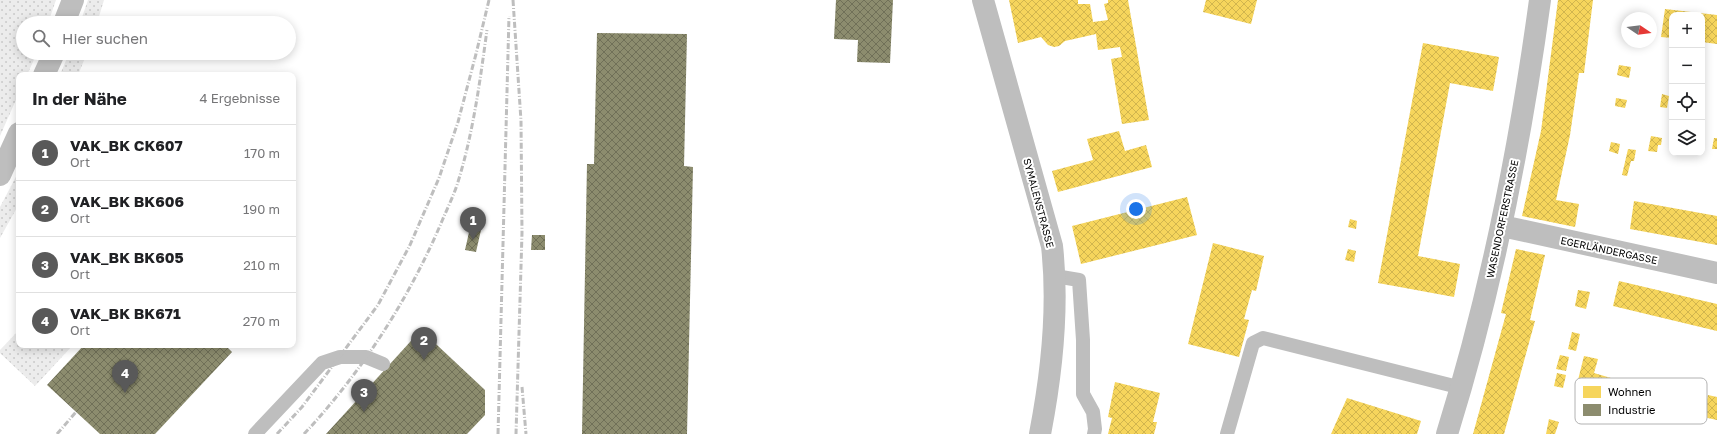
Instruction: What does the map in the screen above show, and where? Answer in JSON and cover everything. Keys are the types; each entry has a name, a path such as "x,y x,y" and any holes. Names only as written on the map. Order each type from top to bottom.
{"street":[{"path":"67,16 73,0"},
{"name":"SYMALENSTRASSE","path":"983,0 1052,246 1055,276 1055,316 1050,370 1040,434"},
{"name":"WASENDORFERSTRASSE","path":"1447,434 1462,388 1502,226 1522,122 1535,1"},
{"path":"45,72 51,60"},
{"path":"0,175 16,140"},
{"name":"EGERLÄNDERGASSE","path":"1502,226 1717,273"}],"lane":[{"path":"1055,276 1079,280 1083,340 1083,394 1093,412 1095,429 1094,434"},
{"path":"1227,434 1253,343 1263,338 1462,388"},
{"path":"255,434 322,363 340,357 366,357 383,364"}],"shaded area":[{"path":"0,0 56,0 50,16 16,16 16,60 34,60 28,72 16,72 16,100 0,136"},
{"path":"88,0 104,0 99,16 82,16"},
{"path":"66,60 84,60 79,72 61,72"},
{"path":"16,177 16,209 0,238 0,207"},
{"path":"16,333 16,348 70,348 35,386 0,353 0,350"}],"building: Wohnen":[{"path":"1009,0 1078,0 1078,4 1090,4 1093,22 1108,20 1104,4 1108,3 1108,0 1128,0 1149,120 1122,124 1111,59 1122,57 1120,47 1098,50 1096,34 1065,41 1059,46 1054,47 1048,45 1041,37 1018,43"},
{"path":"1206,0 1257,0 1251,24 1203,12"},
{"path":"1558,0 1593,0 1584,73 1579,73 1570,135 1556,200 1579,204 1575,227 1522,216 1541,131"},
{"path":"1665,9 1691,12 1669,12 1669,38 1661,37"},
{"path":"1705,14 1717,15 1717,44 1705,42"},
{"path":"1423,43 1499,57 1493,91 1450,83 1418,256 1460,264 1454,297 1378,283"},
{"path":"1619,65 1631,67 1629,78 1617,75"},
{"path":"1662,94 1669,96 1667,108 1660,107"},
{"path":"1616,98 1627,100 1625,108 1615,106"},
{"path":"1119,131 1125,151 1146,145 1152,167 1058,192 1052,171 1093,160 1087,139"},
{"path":"1651,136 1662,138 1661,145 1658,145 1657,152 1648,151"},
{"path":"1714,138 1717,138 1717,149 1712,149"},
{"path":"1611,142 1620,144 1618,154 1609,151"},
{"path":"1628,149 1636,150 1634,161 1631,161 1627,176 1622,175"},
{"path":"1187,197 1197,235 1081,264 1072,226"},
{"path":"1634,201 1717,216 1717,245 1630,229"},
{"path":"1350,219 1357,221 1356,229 1348,227"},
{"path":"1213,243 1264,256 1256,291 1252,290 1244,319 1249,320 1239,357 1188,344"},
{"path":"1348,249 1356,251 1354,262 1345,260"},
{"path":"1516,249 1545,255 1530,320 1535,321 1504,434 1473,434 1506,314 1501,313"},
{"path":"1619,281 1717,304 1717,331 1613,306"},
{"path":"1578,290 1590,292 1586,309 1575,306"},
{"path":"1572,332 1580,334 1576,351 1568,349"},
{"path":"1560,355 1569,357 1566,371 1556,369"},
{"path":"1584,356 1598,359 1594,373 1611,378 1578,378"},
{"path":"1557,373 1566,375 1563,388 1554,386"},
{"path":"1115,382 1160,393 1153,422 1157,422 1154,434 1108,434 1112,418 1108,417"},
{"path":"1708,395 1717,397 1717,420 1707,418"},
{"path":"1347,398 1421,421 1417,434 1331,434"},
{"path":"1549,419 1559,422 1555,434 1546,434"}],"building: Industrie":[{"path":"836,0 893,0 890,63 857,62 858,40 834,39"},
{"path":"597,33 687,34 684,166 693,167 687,434 582,434 587,164 594,164"},
{"path":"470,228 481,230 476,252 465,250"},
{"path":"532,235 545,235 545,250 531,250"},
{"path":"421,330 485,390 485,415 467,434 326,434"},
{"path":"81,348 228,348 232,352 155,434 100,434 47,385"}],"railway":[{"path":"277,434 302,407 378,305 410,245 439,178 458,122 489,0"},
{"path":"513,0 521,121 522,233 516,434"},
{"path":"498,434 509,16"},
{"path":"304,434 345,386 382,334 415,278 429,250 454,194 463,166 482,69 487,30"},
{"path":"522,387 526,434"},
{"path":"57,434 76,412"}],"place":[{"name":"VAK_BK CK607","path":"473,240"},
{"name":"VAK_BK BK606","path":"424,360"},
{"name":"VAK_BK BK671","path":"125,393"},
{"name":"VAK_BK BK605","path":"364,412"}]}
